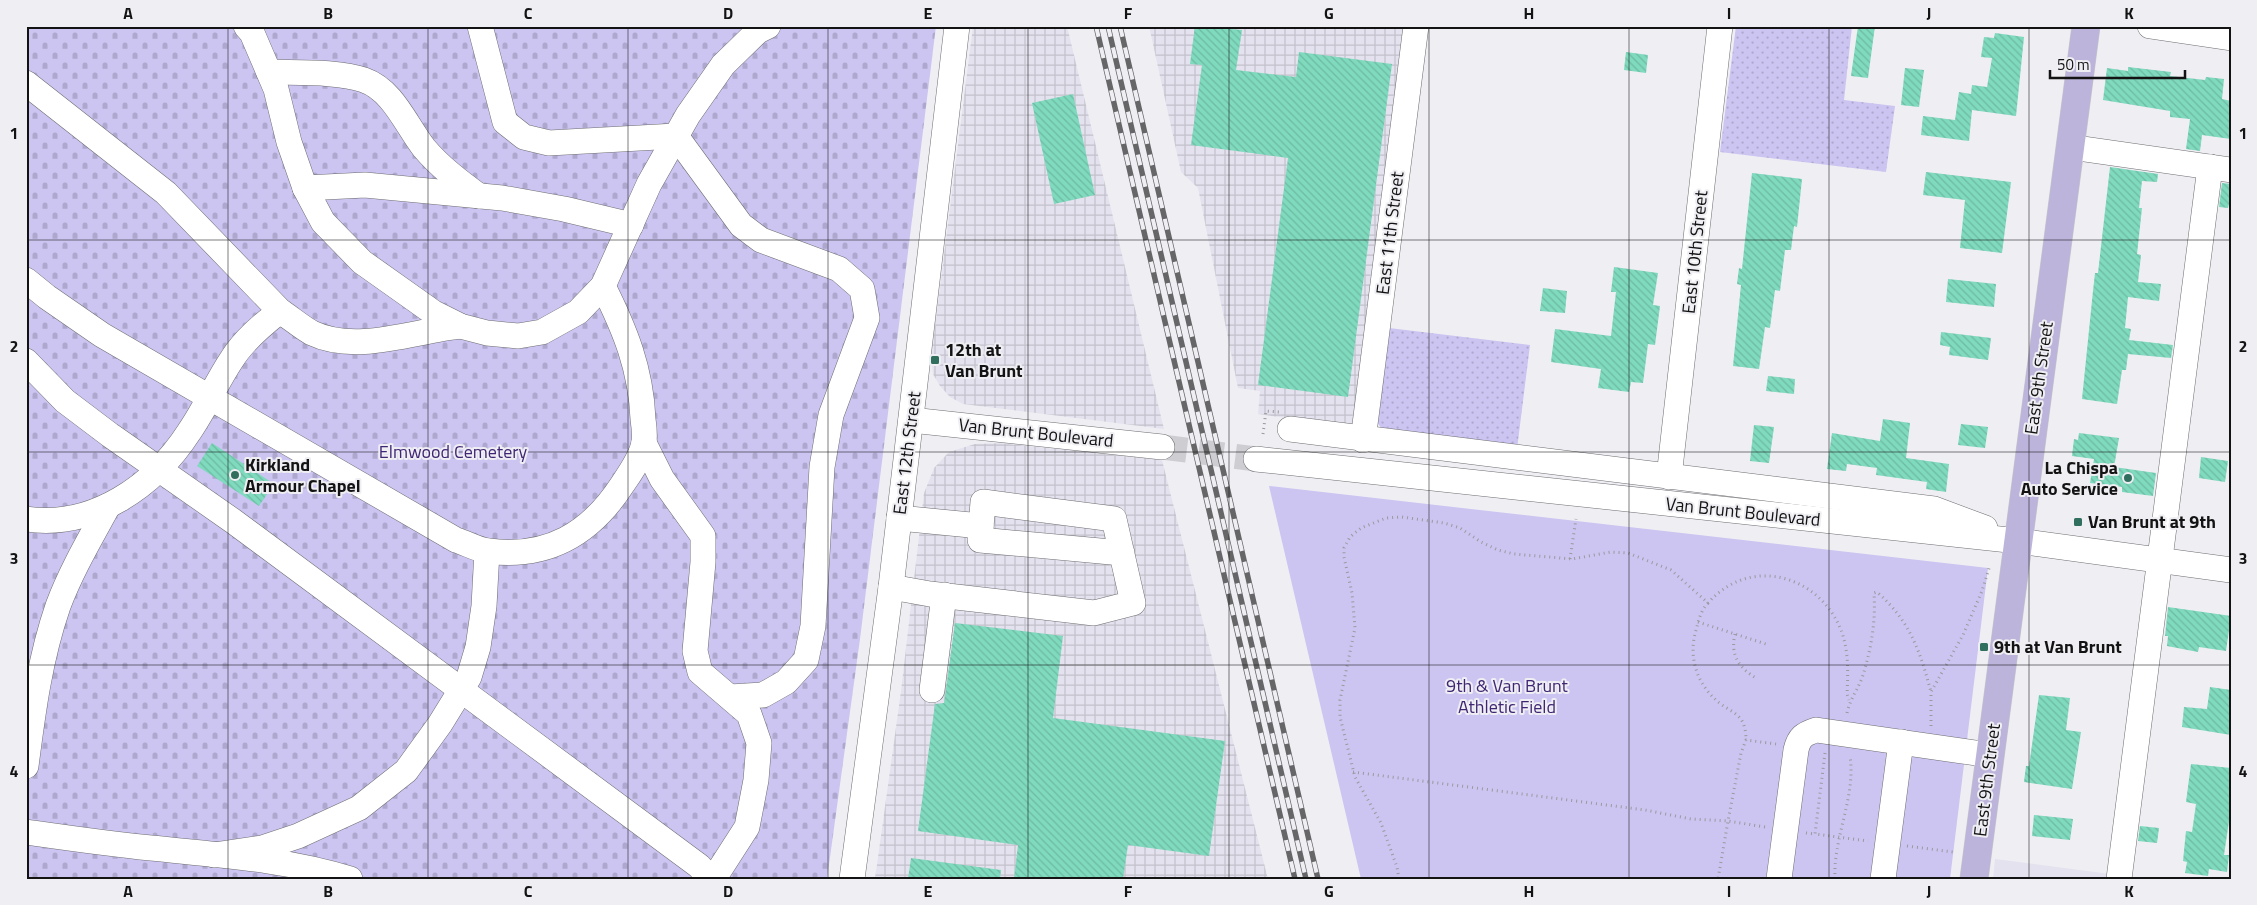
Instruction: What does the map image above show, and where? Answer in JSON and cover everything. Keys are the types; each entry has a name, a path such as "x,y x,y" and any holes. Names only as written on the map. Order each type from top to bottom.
{"main road":[{"name":"East 9th Street","path":"1974,879 2086,26"}],"street":[{"path":"246,26 252,33 276,89 289,142 305,188 323,222 362,262 434,313 460,326 487,333 518,336 542,332 578,312 603,286 649,184 688,115 722,65 758,31 768,26"},
{"path":"480,26 505,122 524,137 549,143 676,136"},
{"name":"East 12th Street","path":"852,879 891,587 956,26"},
{"name":"East 11th Street","path":"1364,440 1416,26"},
{"name":"East 10th Street","path":"1669,478 1720,26"},
{"path":"2150,26 2231,38"},
{"path":"269,72 334,75 364,80 385,92 425,149 454,178 479,196"},
{"path":"26,83 166,193 280,311 312,333 340,342 372,342 430,329 460,326"},
{"path":"676,136 741,225 761,240 839,269 862,289 867,318 831,415 822,467 813,626 806,660 786,682 763,695 730,697"},
{"path":"2070,147 2220,168 2158,561 2119,879"},
{"path":"305,188 366,185 479,196 564,209 631,225"},
{"path":"26,280 102,335 456,540 487,551 518,552 552,547 581,532 613,499 633,468 644,442"},
{"path":"26,360 65,401 233,521 699,866 708,878 720,869 748,827 756,780 758,742 749,714 700,672 695,651 703,562 703,536 662,479 644,442 642,403 635,360 620,319 603,286"},
{"path":"26,519 71,519 108,506 139,488 159,469 188,434 211,398 232,358 256,330 280,311"},
{"name":"Van Brunt Boulevard","path":"911,420 1162,447"},
{"path":"1285,421 1364,440 1934,509 2018,541"},
{"name":"Van Brunt Boulevard","path":"1256,459 2018,541 2231,570"},
{"path":"891,587 1094,613 1133,603 1122,553 1114,519 983,502 980,540 1122,553"},
{"path":"26,766 35,696 48,640 59,604 74,568 108,506"},
{"path":"899,518 981,526"},
{"path":"214,855 262,848 298,836 359,808 406,771 440,724 469,677 478,648 484,606 487,551"},
{"path":"932,690 944,595"},
{"path":"1780,879 1798,741 1804,734 1816,730 1990,755"},
{"path":"1883,879 1901,742"},
{"path":"26,832 318,869 350,879"}],"path":[{"path":"1263,434 1266,411 1285,421"},
{"path":"1399,879 1397,866 1382,823 1361,790 1353,772 1340,717 1340,700 1355,628 1352,593 1344,557 1344,548 1350,537 1361,528 1386,518 1411,518 1444,523 1460,528 1481,542 1498,550 1514,554 1570,559 1611,552 1628,553 1671,570 1708,603"},
{"path":"1570,559 1576,519"},
{"path":"1931,692 1963,636 1982,591 1990,565"},
{"path":"1746,740 1742,719 1717,701 1706,690 1694,663 1692,652 1698,622 1704,607 1714,597 1736,583 1750,578 1770,575 1786,578 1806,588 1827,606 1841,630 1848,658 1847,694 1849,700"},
{"path":"1930,733 1931,692 1920,650 1903,620 1877,592 1874,593 1873,632 1868,654 1861,679 1849,700 1836,733 1815,834 1953,852"},
{"path":"1698,622 1769,645"},
{"path":"1735,634 1734,652 1738,664 1756,678"},
{"path":"1835,879 1836,854 1853,774 1849,747 1836,733"},
{"path":"1353,772 1645,810 1691,819 1728,822 1718,879"}],"shaded area":[{"path":"973,26 1067,26 1164,429 963,404 950,397 940,386 933,374 931,358"},
{"path":"1149,26 1409,26 1353,427 1258,414 1260,391 1238,388 1198,188 1181,172"},
{"path":"1000,443 1162,460 1268,879 875,879 901,691 924,493 934,468 949,452 975,444"},
{"path":"1995,859 2125,876 2124,879 1993,879"}],"green space":[{"name":"Elmwood Cemetery","path":"26,26 936,26 860,639 827,879 26,879"},
{"path":"1736,26 1852,26 1844,100 1895,106 1886,172 1720,152"},
{"path":"1389,328 1530,345 1517,449 1381,428 1377,422"},
{"name":"9th & Van Brunt Athletic Field","path":"1269,486 1988,568 1950,879 1361,879"}],"building":[{"path":"1195,26 1242,30 1236,70 1296,77 1299,52 1392,64 1348,397 1258,385 1288,158 1191,145 1202,65 1190,64"},
{"path":"1858,26 1875,26 1868,78 1851,76"},
{"path":"1995,33 2024,37 2016,116 1972,110 1969,141 1921,135 1923,116 1955,120 1959,92 1971,94 1972,85 1987,87 1992,58 1981,57 1984,37 1994,38"},
{"path":"1626,52 1648,55 1646,73 1624,70"},
{"path":"2128,67 2171,72 2170,76 2205,80 2206,77 2224,79 2222,99 2231,101 2231,139 2202,135 2200,151 2186,149 2190,119 2170,117 2170,111 2103,100 2107,68 2128,71"},
{"path":"1905,68 1924,70 1919,107 1901,105"},
{"path":"1073,94 1095,195 1054,204 1032,103"},
{"path":"2110,167 2158,174 2157,182 2142,181 2139,208 2142,208 2137,254 2141,255 2138,282 2161,284 2159,301 2128,297 2125,328 2131,329 2129,340 2173,345 2171,358 2128,354 2126,370 2122,370 2117,404 2082,399 2095,273 2098,273"},
{"path":"1926,172 2011,182 2002,253 1960,248 1965,200 1923,195"},
{"path":"1752,173 1802,179 1797,227 1794,226 1791,250 1785,250 1780,291 1775,290 1770,328 1765,327 1759,369 1733,366 1741,285 1737,284 1739,268 1742,269"},
{"path":"2222,183 2231,184 2231,205 2229,204 2228,208 2219,207"},
{"path":"1614,267 1658,273 1653,305 1660,306 1655,345 1648,344 1643,383 1631,382 1629,392 1598,388 1601,369 1551,362 1555,329 1611,336 1616,292 1611,292"},
{"path":"1948,279 1996,284 1994,307 1946,302"},
{"path":"1543,288 1567,291 1565,313 1540,311"},
{"path":"1941,332 1991,338 1988,360 1949,355 1950,347 1940,345"},
{"path":"1768,376 1795,379 1794,394 1766,391"},
{"path":"1883,419 1910,423 1906,458 1949,464 1946,492 1926,489 1927,482 1876,475 1877,468 1847,464 1846,471 1827,469 1832,433 1880,441"},
{"path":"1961,424 1988,427 1985,448 1958,445"},
{"path":"1754,425 1774,427 1769,463 1750,461"},
{"path":"2079,433 2119,438 2114,467 2156,473 2153,496 2122,492 2122,487 2090,483 2094,459 2072,456 2074,439 2078,440"},
{"name":"Kirkland Armour Chapel","path":"212,443 274,484 259,506 197,466"},
{"path":"2201,457 2228,461 2225,482 2199,478"},
{"path":"2168,607 2231,616 2226,651 2199,647 2198,652 2167,646 2168,636 2165,636"},
{"path":"955,623 1063,636 1053,718 1225,741 1209,856 1128,845 1123,879 1014,879 1018,845 918,831 935,704 944,703"},
{"path":"2210,687 2231,690 2231,735 2182,727 2184,707 2207,709"},
{"path":"2039,695 2070,698 2066,730 2081,732 2072,789 2024,782 2026,766 2029,766"},
{"path":"2191,764 2231,768 2231,808 2224,855 2229,855 2227,872 2209,869 2208,876 2185,873 2187,862 2183,861 2186,831 2192,832 2196,804 2186,802"},
{"path":"2034,815 2073,819 2070,840 2032,836"},
{"path":"2140,826 2159,828 2157,843 2138,841"},
{"path":"911,858 1001,870 1000,879 908,879"}],"tunnel":[{"path":"1162,447 1256,459"}],"railway":[{"path":"1096,26 1295,879"},
{"path":"1108,26 1306,879"},
{"path":"1120,26 1318,879"}],"place":[{"name":"12th at Van Brunt","path":"935,360"},
{"name":"Kirkland Armour Chapel","path":"235,475"},
{"name":"La Chispa Auto Service","path":"2128,478"},
{"name":"Van Brunt at 9th","path":"2078,522"},
{"name":"9th at Van Brunt","path":"1984,647"}]}
